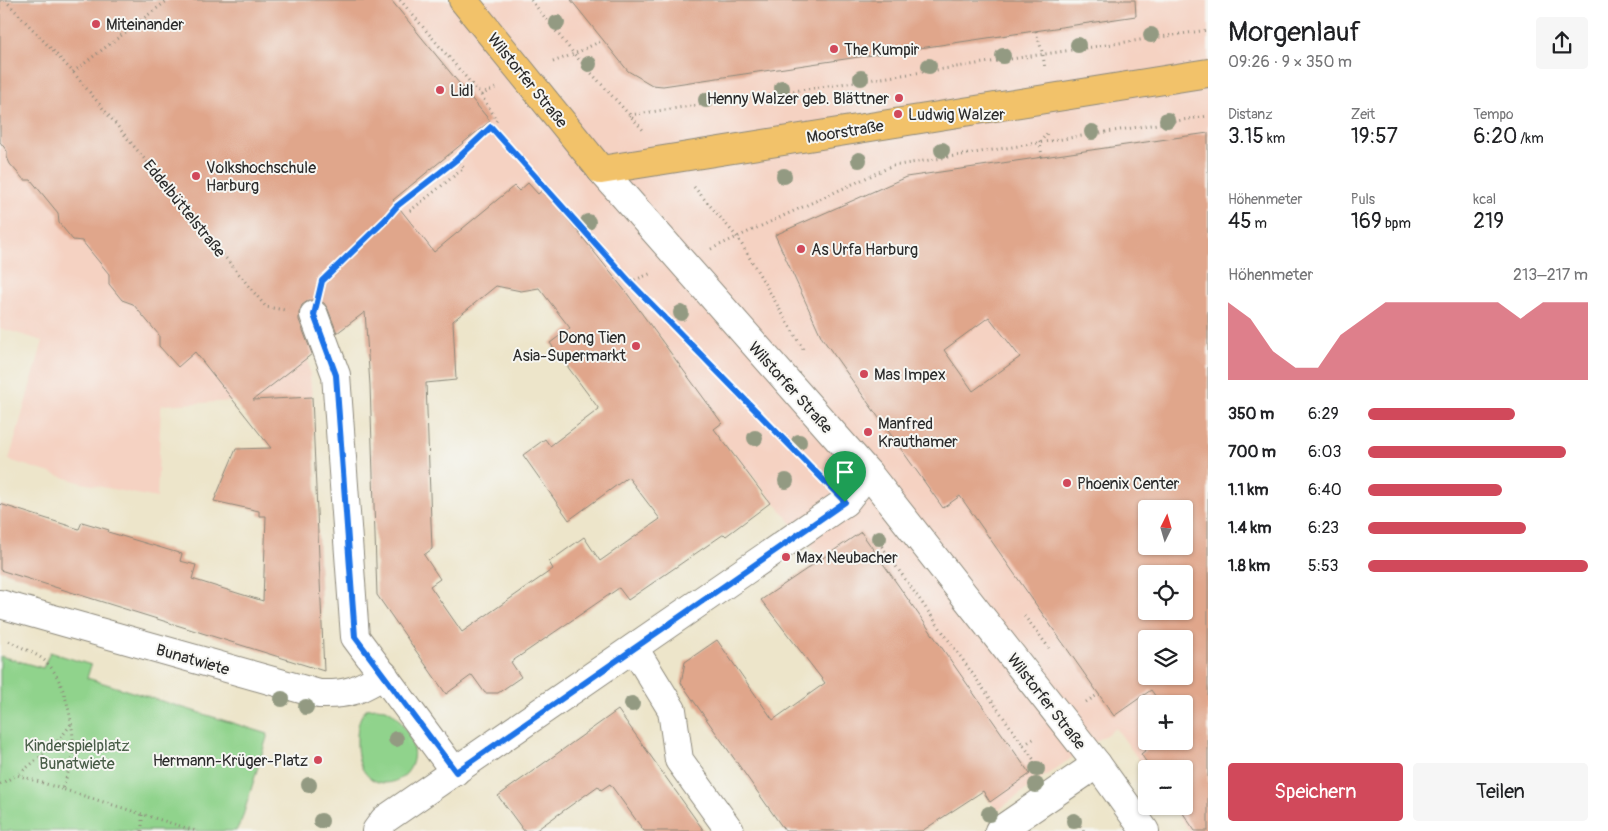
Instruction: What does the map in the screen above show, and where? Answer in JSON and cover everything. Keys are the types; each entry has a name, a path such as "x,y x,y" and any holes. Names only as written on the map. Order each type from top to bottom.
{"main road":[{"name":"Wilstorfer Straße","path":"463,0 601,170"},
{"name":"Moorstraße","path":"601,170 1208,73"}],"street":[{"name":"Wilstorfer Straße","path":"601,170 868,473 1097,764 1145,831"},
{"path":"314,315 336,375 355,637 456,772"},
{"path":"376,831 384,820 845,502 868,473"},
{"name":"Bunatwiete","path":"0,604 319,694 338,694 359,690 384,676"},
{"path":"634,648 672,710 679,760 730,831"},
{"path":"999,831 1097,764"}],"path":[{"name":"Eddelbüttelstraße","path":"5,0 73,72 266,307 314,315"},
{"path":"73,72 168,0"},
{"path":"314,315 322,281 397,206 456,160 497,120 481,95 400,0"},
{"path":"532,0 574,54 630,115 1208,30"},
{"path":"1036,31 1043,55 1050,98"},
{"path":"574,54 603,40"},
{"path":"804,350 738,238 892,166 1208,116"},
{"path":"484,126 491,127 630,282 867,525 1024,746"},
{"path":"410,211 464,168 456,160"},
{"path":"8,640 46,661 64,693 74,740 73,755 62,789"},
{"path":"0,784 17,775 51,748 72,724"},
{"path":"17,775 196,831"},
{"path":"142,814 142,831"}],"shaded area":[{"path":"0,0 1208,0 1208,831 1189,831 1178,815 1193,815 1193,760 1139,760 1116,728 997,811 821,559 714,429 722,422 624,289 544,189 538,194 528,183 519,191 514,186 308,358 312,397 161,405 157,498 82,483 9,460 43,341 0,328"}],"green space":[{"name":"Kinderspielplatz Bunatwiete","path":"50,652 91,665 87,678 268,734 242,819 236,831 0,831 0,656 43,668"},
{"path":"366,709 387,709 397,717 408,734 413,751 411,766 403,776 392,782 379,782 368,776 360,763 357,741 360,720"}],"building":[{"path":"0,0 391,0 490,121 393,200 434,252 514,186 519,191 528,183 538,194 544,189 626,292 722,423 714,429 770,503 726,536 724,534 628,600 619,588 511,662 521,677 498,693 485,693 472,675 446,694 377,595 370,385 365,312 337,333 324,303 309,300 302,305 299,320 312,354 253,400 312,397 324,671 0,570 0,504 79,529 82,522 109,530 108,532 182,554 180,561 196,565 192,579 263,601 266,516 259,516 259,511 214,501 236,449 271,448 195,352 178,367 159,346 159,335 133,304 122,300 109,284 109,274 82,241 73,240 59,223 58,213 31,180 24,180 10,164 7,151 0,142","holes":["496,286 521,291 539,288 570,328 550,343 599,409 550,446 545,439 523,455 569,520 628,477 660,519 600,561 584,537 549,562 553,569 462,632 430,586 440,579 424,555 432,549 426,383 456,380 453,321"]},
{"path":"571,0 1135,0 1136,16 663,86 652,85 628,71"},
{"name":"Phoenix Center","path":"1208,133 1208,831 1195,831 1184,815 1193,815 1193,760 1145,760 1141,754 1146,750 1193,750 1193,695 1155,695 1151,690 1144,695 1138,695 1138,699 1114,716 960,496 943,508 822,338 775,235 906,177","holes":["989,317 1020,357 973,391 944,350"]},
{"path":"861,532 1030,774 990,802 983,791 922,831 785,831 681,683 685,662 717,640 773,720 825,683 761,600"},
{"path":"618,710 704,831 644,831 610,784 601,790 598,786 535,831 524,831 498,796"}],"place":[{"name":"Miteinander","path":"96,24"},
{"name":"The Kumpir","path":"834,49"},
{"name":"Lidl","path":"440,90"},
{"name":"Henny Walzer geb. Blättner","path":"899,98"},
{"name":"Ludwig Walzer","path":"898,114"},
{"name":"Volkshochschule Harburg","path":"196,176"},
{"name":"As Urfa Harburg","path":"801,249"},
{"name":"Dong Tien Asia-Supermarkt","path":"636,346"},
{"name":"Mas Impex","path":"864,374"},
{"name":"Manfred Krauthamer","path":"868,432"},
{"name":"Phoenix Center","path":"1067,483"},
{"name":"Max Neubacher","path":"786,557"},
{"name":"Hermann-Krüger-Platz","path":"318,760"}],"route":[{"path":"491,127 630,282 845,502 456,772 355,637 336,375 314,315 322,281 397,206 456,160 491,127"}]}
